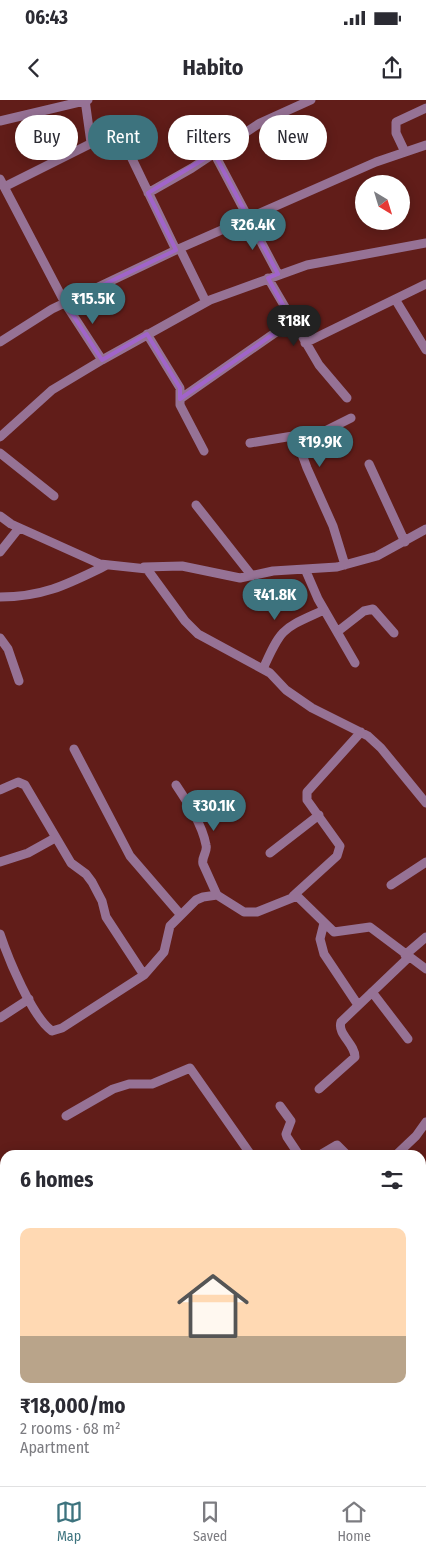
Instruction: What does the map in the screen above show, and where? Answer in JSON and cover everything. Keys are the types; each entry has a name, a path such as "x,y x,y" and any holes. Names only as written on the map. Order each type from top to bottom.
{"street":[{"path":"0,121 86,100 88,117"},
{"path":"249,130 260,123 311,100"},
{"path":"405,152 396,133 396,122 426,108"},
{"path":"88,145 3,189 65,303 102,360"},
{"path":"0,342 65,303 178,249 376,162 426,145"},
{"path":"132,160 206,302"},
{"path":"148,193 202,160"},
{"path":"218,160 278,274"},
{"path":"0,437 43,397 102,360 206,302 306,265 426,243"},
{"path":"268,278 323,371 347,398"},
{"path":"305,343 426,284"},
{"path":"395,299 426,350"},
{"path":"180,400 292,321"},
{"path":"147,334 180,388 180,405 204,451"},
{"path":"299,444 350,418"},
{"path":"250,443 294,436 334,526 345,565"},
{"path":"0,453 54,496"},
{"path":"369,464 405,542"},
{"path":"196,505 252,576"},
{"path":"0,516 19,528 106,566 182,566 229,577 252,576 272,571 345,565 377,556 426,529"},
{"path":"0,552 19,528"},
{"path":"0,597 26,596 47,592 106,566"},
{"path":"144,567 151,572 185,620 198,634 273,675 281,685 312,708 361,732 381,748 426,803"},
{"path":"305,569 324,610 355,663"},
{"path":"337,632 364,611 373,609 394,633"},
{"path":"262,669 276,640 284,630 324,610"},
{"path":"0,638 8,649 19,682"},
{"path":"176,785 192,808 205,841 207,848 202,860 217,895 244,912 257,912 293,896 339,852 339,842 307,800 306,796 309,789 361,732"},
{"path":"74,748 130,856 180,914"},
{"path":"0,790 22,782 71,863 82,870 92,882 102,900 106,917 144,976"},
{"path":"270,853 319,815"},
{"path":"0,862 28,853 55,838"},
{"path":"391,885 426,862"},
{"path":"0,934 14,974 49,1029 57,1030 144,976 164,952 170,926 180,914 196,900 217,895"},
{"path":"293,896 302,898 334,932 339,933 362,926 370,927 426,969"},
{"path":"324,923 320,939 324,954 358,1005"},
{"path":"319,1089 355,1057 353,1048 340,1026 358,1005 426,937"},
{"path":"372,992 408,1039"},
{"path":"0,1018 29,999"},
{"path":"66,1116 113,1089 129,1084 152,1084 190,1068 247,1150"},
{"path":"280,1106 291,1120 286,1134 296,1150"},
{"path":"401,1150 416,1136 426,1122"},
{"path":"328,1150 337,1145 342,1150"}],"highlighted area":[{"path":"214,153 278,274 268,278 292,321 180,399 180,388 147,334 102,360 65,303 176,250 148,193"}]}
